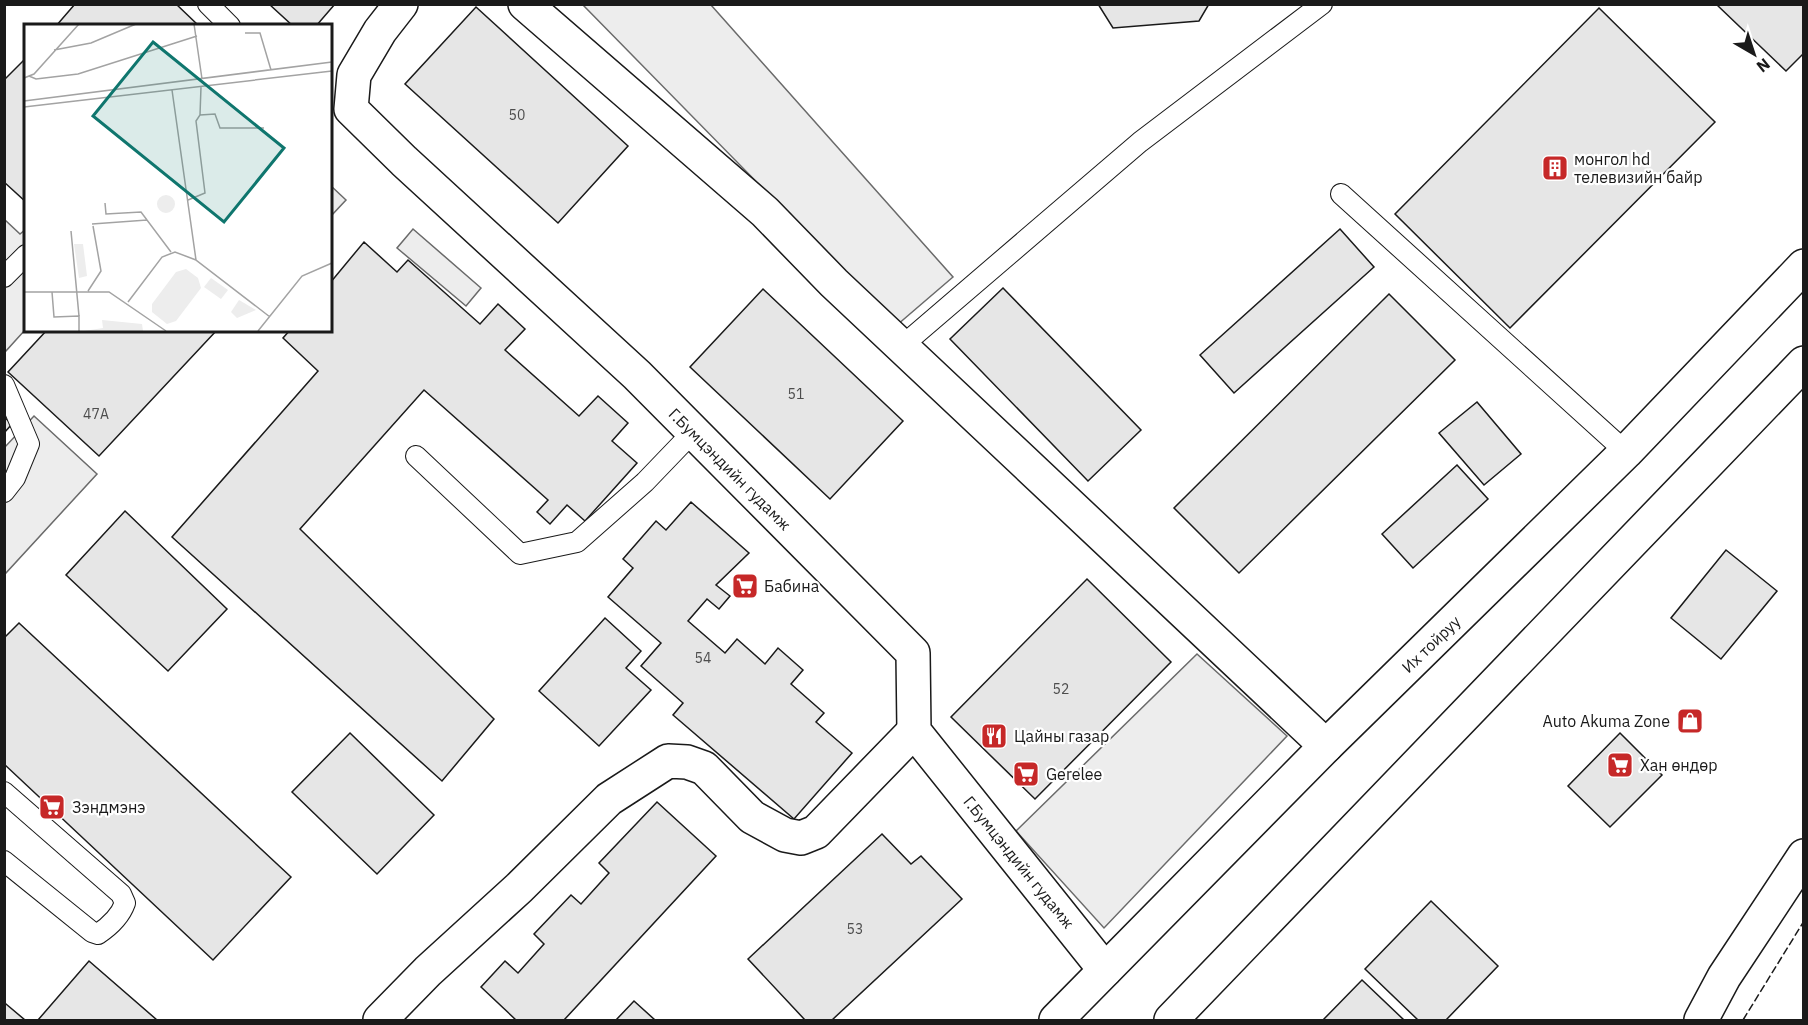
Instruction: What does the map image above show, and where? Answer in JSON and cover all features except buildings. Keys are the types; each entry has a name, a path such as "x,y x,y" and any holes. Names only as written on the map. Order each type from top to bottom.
{"street":[{"name":"Г.Бумцэндийн гудамж","path":"401,4 380,31 354,75 351,109 404,161 637,375 913,653 914,731 1105,970"},
{"path":"525,4 765,212 834,283 1326,746"},
{"name":"Их тойруу","path":"1056,1020 1326,746 1626,453 1803,266"},
{"path":"1171,1020 1803,363"},
{"path":"380,1020 428,971 519,888 609,799 668,760 687,762 704,768 752,817 785,835 801,838 816,832 914,731"},
{"path":"1701,1020 1724,977 1803,856"}],"lane":[{"path":"208,4 228,24"},
{"path":"902,346 1140,142 1322,4"},
{"path":"1341,194 1626,453"},
{"path":"4,277 24,257"},
{"path":"4,386 29,444 15,478 4,492"},
{"path":"416,456 520,554 577,542 645,482 693,432"},
{"path":"4,792 121,894 125,903 122,912 98,934 92,932 4,861"}],"shaded area":[{"path":"583,5 711,5 953,277 897,325"},
{"path":"332,187 346,200 332,215"},
{"path":"4,219 20,234 24,231 24,331 5,352"},
{"path":"413,229 481,288 466,306 397,248"},
{"path":"34,416 97,474 5,574 4,448"},
{"path":"1197,654 1287,736 1104,928 1016,831"}],"fence":[{"path":"1743,1020 1804,921"}],"place":[{"name":"монгол hd телевизийн байр","path":"1555,168"},
{"name":"Бабина","path":"745,586"},
{"name":"Auto Akuma Zone","path":"1690,721"},
{"name":"Цайны газар","path":"994,736"},
{"name":"Хан өндөр","path":"1620,765"},
{"name":"Gerelee","path":"1026,774"},
{"name":"Зэндмэнэ","path":"52,807"}]}
